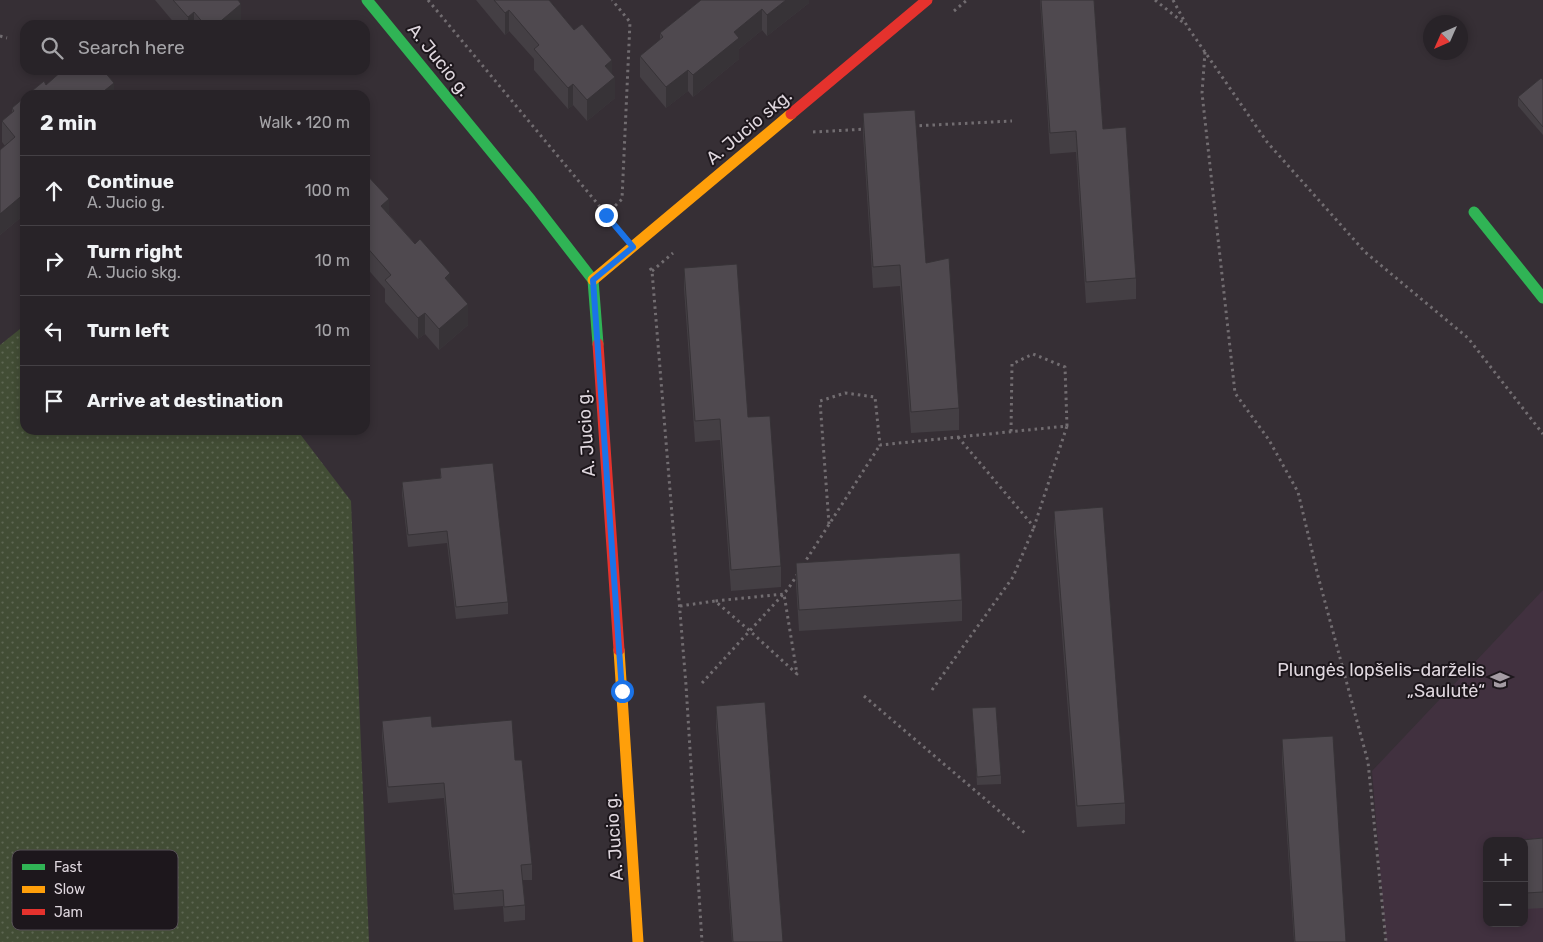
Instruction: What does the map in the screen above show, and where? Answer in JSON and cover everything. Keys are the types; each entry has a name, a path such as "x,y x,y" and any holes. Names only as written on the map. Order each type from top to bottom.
{"street":[{"name":"A. Jucio g.","path":"367,0 524,192 593,280 638,942"},
{"name":"A. Jucio skg.","path":"593,280 927,0"},
{"path":"1474,212 1543,298"}],"path":[{"path":"428,0 652,271 680,606 702,942"},
{"path":"606,215 622,198 630,22 612,0"},
{"path":"1155,0 1188,26"},
{"path":"1173,0 1205,52 1274,149 1365,252 1468,338 1543,434"},
{"path":"0,36 7,38"},
{"path":"1205,52 1202,93 1235,392 1269,440 1298,492 1318,576 1368,762 1386,942"},
{"path":"912,126 1012,121"},
{"path":"812,132 872,129"},
{"path":"932,690 1013,577 1034,527 1067,426 1065,367 1033,354 1012,364 1011,432"},
{"path":"702,683 784,594 880,445 875,397 845,393 820,401 829,524"},
{"path":"880,445 1067,426"},
{"path":"958,437 1034,527"},
{"path":"680,606 784,594"},
{"path":"714,601 750,630 797,674 784,594"},
{"path":"864,696 1025,834"}],"shaded area":[{"name":"Plungės lopšelis-darželis „Saulutė“","path":"1543,590 1543,942 1386,942 1372,771"}],"green space":[{"path":"20,329 20,435 301,435 351,501 369,942 0,942 0,345"}],"building":[{"path":"173,0 238,0 241,4 222,20 201,20 194,12 188,17"},
{"path":"494,0 549,0 574,30 582,24 612,60 605,66 615,77 587,100 573,84 568,88 534,49 539,45 509,10 505,13"},
{"path":"701,0 786,0 767,15 762,9 734,32 739,38 693,75 688,70 666,87 640,56 663,37 660,33"},
{"path":"1041,0 1094,0 1103,129 1126,127 1136,278 1086,282 1076,131 1050,133"},
{"path":"57,75 107,75 114,83 105,90 33,90 44,81 46,85"},
{"path":"1541,78 1543,80 1543,127 1518,97"},
{"path":"20,101 20,197 0,214 0,150 15,137 2,121 14,111 12,108"},
{"path":"915,110 926,263 949,258 959,408 911,412 900,265 873,267 863,113"},
{"path":"370,178 389,199 381,206 415,244 420,239 450,273 445,278 468,304 439,329 425,313 418,318 385,280 391,275 370,251"},
{"path":"737,264 748,417 770,416 781,566 731,570 720,419 695,421 684,268"},
{"path":"493,463 508,602 456,607 447,531 408,535 402,482 441,478 440,468"},
{"path":"1103,507 1125,803 1077,806 1054,511"},
{"path":"960,553 962,600 799,610 796,563"},
{"path":"765,702 783,942 733,942 716,706"},
{"path":"996,707 1001,775 977,777 972,708"},
{"path":"431,716 432,727 512,720 515,760 522,760 532,864 521,865 525,905 504,907 503,890 454,894 444,783 388,787 382,721"},
{"path":"1333,736 1346,942 1295,942 1282,739"},
{"path":"1543,838 1543,892 1528,893 1528,839"}],"traffic: fast":[{"path":"367,0 531,200 593,280 598,344"},
{"path":"1474,212 1543,298"}],"traffic: slow":[{"path":"593,280 791,114"},
{"path":"619,650 638,942"}],"traffic: jam":[{"path":"791,114 927,0"},
{"path":"598,344 619,650"}],"place":[{"name":"Plungės lopšelis-darželis „Saulutė“","path":"1500,680"}],"route":[{"path":"606,215 633,247 593,280 622,691"}]}
